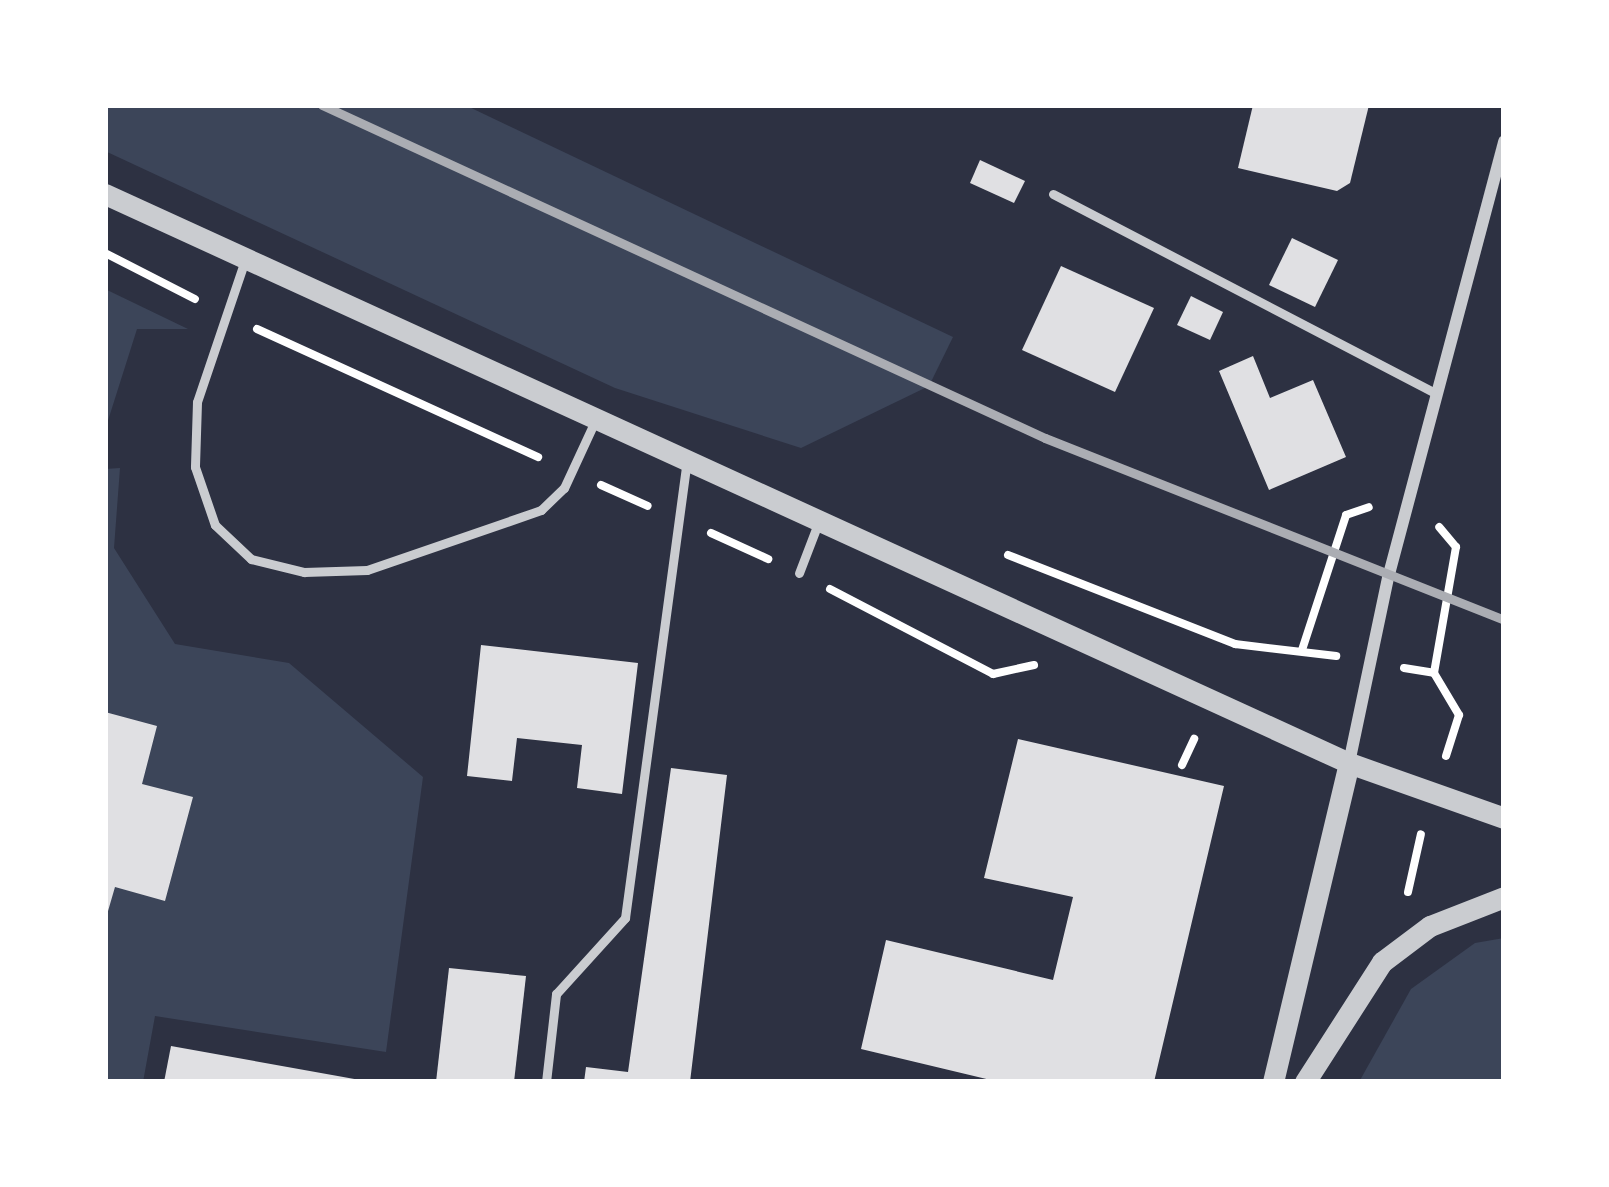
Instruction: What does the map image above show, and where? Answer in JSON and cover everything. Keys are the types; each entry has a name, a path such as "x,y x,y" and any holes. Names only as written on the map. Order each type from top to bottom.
{"street":[{"path":"1273,1082 1411,494 1504,141"},
{"path":"105,194 1349,763 1504,818"},
{"path":"1305,1082 1382,962 1430,926 1504,896"}],"lane":[{"path":"1053,194 1437,394"},
{"path":"245,260 197,402 195,467 215,525 251,559 304,572 367,569 541,509 571,472 596,420"},
{"path":"546,1082 556,994 625,918 687,461"},
{"path":"799,573 819,520"}],"path":[{"path":"105,254 226,314 799,573 993,674"},
{"path":"1302,650 1346,514 1411,494 1456,547 1434,673"},
{"path":"1404,886 1414,857"}],"shaded area":[{"path":"105,105 465,105 953,337 929,386 801,448 615,388 105,151"},
{"path":"105,289 188,329 137,329 105,430"},
{"path":"120,468 114,548 175,644 289,663 423,777 386,1052 155,1016 143,1082 105,1082 105,469"},
{"path":"1504,938 1504,1082 1359,1082 1411,989 1475,943"}],"building":[{"path":"1253,105 1369,105 1350,183 1337,191 1238,168"},
{"path":"980,160 1025,181 1014,203 970,183"},
{"path":"1292,238 1338,260 1315,307 1269,285"},
{"path":"1061,266 1154,308 1115,392 1022,350"},
{"path":"1191,296 1223,312 1210,340 1177,325"},
{"path":"1253,356 1270,398 1313,380 1346,457 1269,490 1219,371"},
{"path":"481,645 638,663 622,794 577,788 582,745 517,738 512,781 467,776"},
{"path":"105,712 157,726 142,784 193,797 165,901 115,887 106,918"},
{"path":"1018,739 1224,786 1154,1082 999,1082 861,1049 886,940 1053,980 1073,897 984,878"},
{"path":"671,768 727,775 690,1082 584,1082 586,1067 628,1072"},
{"path":"449,968 526,976 514,1082 436,1082"},
{"path":"171,1046 360,1080 360,1082 164,1082"}],"railway":[{"path":"322,105 1045,438 1504,620"}]}
